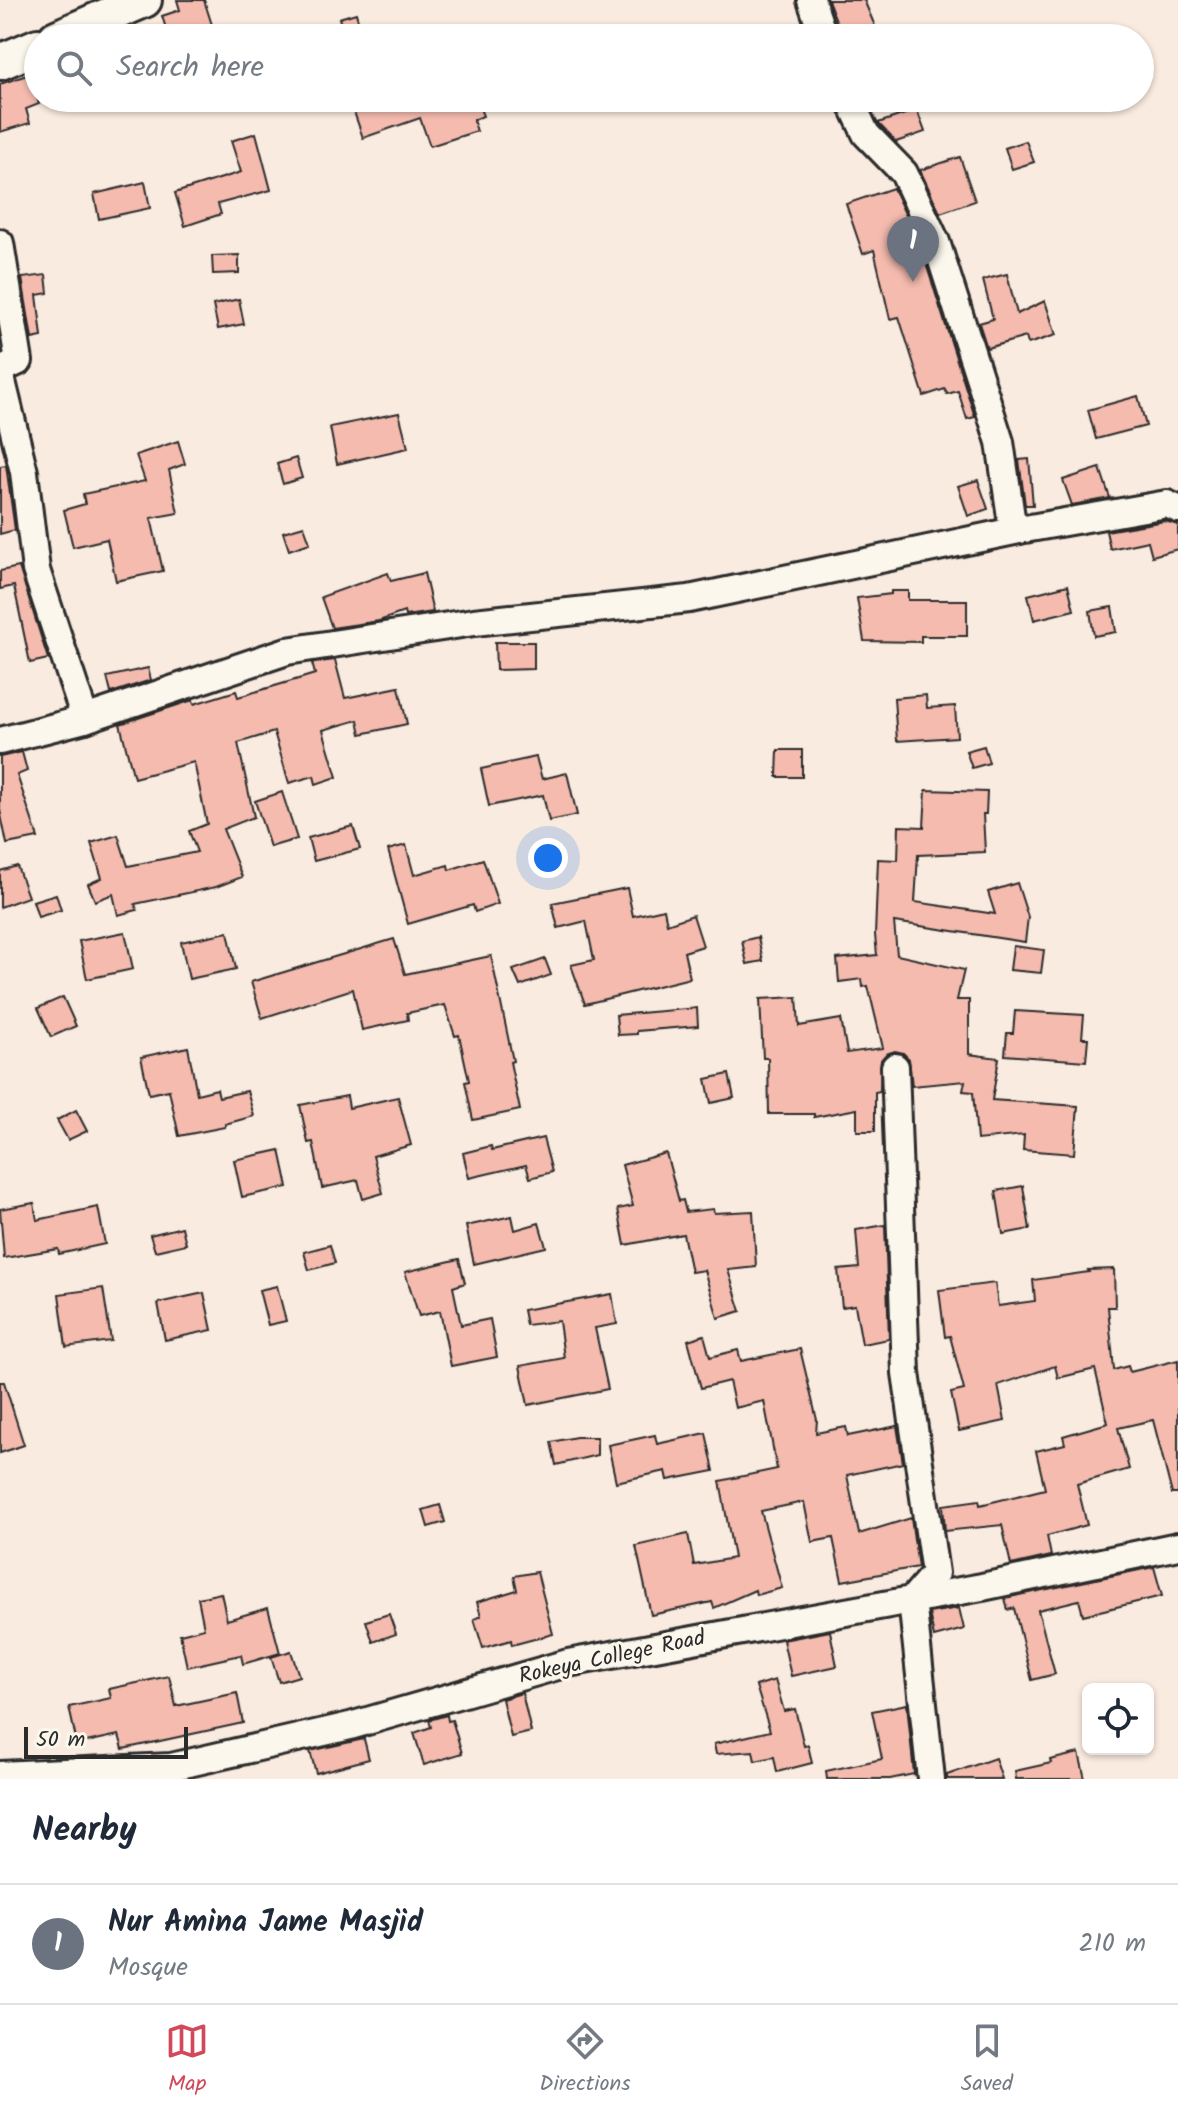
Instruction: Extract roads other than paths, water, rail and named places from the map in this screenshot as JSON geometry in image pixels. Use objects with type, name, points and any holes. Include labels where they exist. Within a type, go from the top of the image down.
[{"type":"main road","points":[[88,24],[144,0]]},
{"type":"main road","points":[[0,62],[24,52]]},
{"type":"street","points":[[811,0],[819,24]]},
{"type":"street","points":[[856,112],[866,134],[904,173],[936,242],[1000,442],[1011,517],[1019,530]]},
{"type":"street","points":[[0,243],[19,361],[0,371],[24,472],[36,570],[85,719]]},
{"type":"street","points":[[0,741],[85,719],[287,651],[474,622],[689,599],[1019,530],[1167,504],[1178,509]]},
{"type":"street","points":[[895,1067],[906,1373],[935,1573],[912,1600],[931,1779]]},
{"type":"street","name":"Rokeya College Road","points":[[0,1775],[171,1767],[350,1726],[568,1663],[912,1600],[1178,1546]]},
{"type":"place","name":"Nur Amina Jame Masjid","points":[[913,282]]}]
